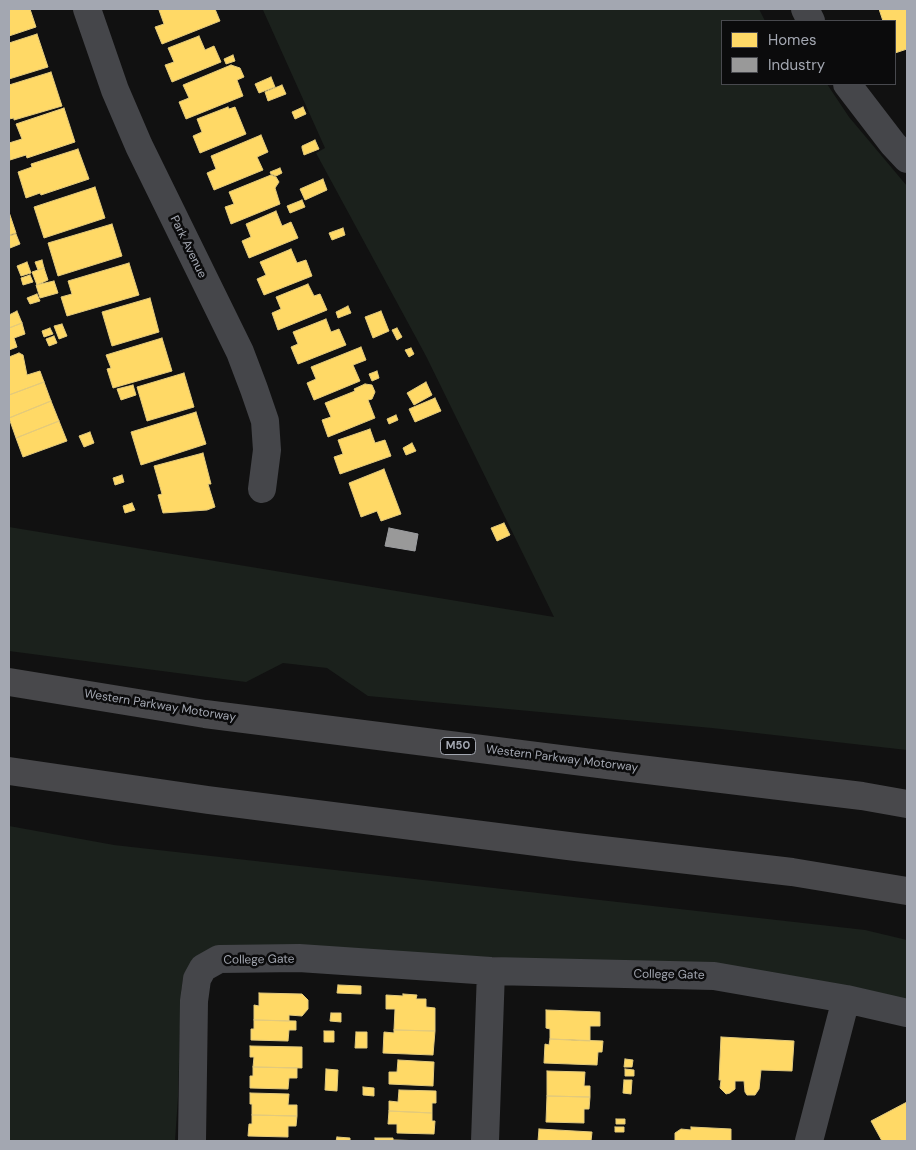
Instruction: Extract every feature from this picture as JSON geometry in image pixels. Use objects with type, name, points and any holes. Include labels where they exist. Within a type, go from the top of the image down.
[{"type":"highway","name":"Western Parkway Motorway","points":[[9,682],[205,714],[862,796],[907,804]]},
{"type":"highway","points":[[9,770],[208,800],[792,872],[907,891]]},
{"type":"street","name":"Park Avenue","points":[[87,9],[115,90],[139,146],[240,352],[254,389],[265,421],[266,430],[267,450],[262,489]]},
{"type":"street","points":[[848,85],[903,144]]},
{"type":"street","name":"College Gate","points":[[192,1141],[194,1001],[197,979],[204,968],[219,959],[290,958],[491,971],[714,976],[846,999],[907,1013]]},
{"type":"street","points":[[485,1141],[491,971]]},
{"type":"street","points":[[810,1141],[846,999]]},
{"type":"shaded area","points":[[759,9],[764,20],[721,20],[721,85],[828,85],[849,117],[907,186],[907,750],[712,728],[368,696],[327,668],[283,663],[246,682],[9,651],[9,527],[554,617],[426,356],[316,153],[325,148],[263,10]]},
{"type":"shaded area","points":[[9,826],[114,845],[865,930],[907,940],[907,1013],[714,976],[493,957],[275,953],[186,971],[181,992],[175,1141],[9,1141]]},
{"type":"building: Homes","points":[[9,9],[30,9],[36,27],[9,36]]},
{"type":"building: Homes","points":[[215,9],[220,21],[162,44],[155,27],[164,24],[159,10]]},
{"type":"building: Homes","points":[[879,9],[907,9],[907,49],[896,53],[896,20],[883,20]]},
{"type":"building: Homes","points":[[37,34],[48,67],[9,79],[9,43]]},
{"type":"building: Homes","points":[[199,36],[205,50],[214,46],[221,62],[172,82],[165,65],[174,62],[168,48]]},
{"type":"building: Homes","points":[[233,55],[235,61],[226,64],[224,59]]},
{"type":"building: Homes","points":[[231,65],[240,68],[244,77],[237,80],[243,96],[186,119],[179,102],[189,98],[183,85]]},
{"type":"building: Homes","points":[[51,72],[62,106],[14,120],[14,118],[9,119],[9,85]]},
{"type":"building: Homes","points":[[271,77],[275,87],[259,93],[255,84]]},
{"type":"building: Homes","points":[[282,85],[286,94],[268,101],[265,92]]},
{"type":"building: Homes","points":[[228,107],[229,109],[235,107],[246,134],[200,153],[193,136],[202,132],[197,119]]},
{"type":"building: Homes","points":[[303,107],[306,114],[295,119],[292,112]]},
{"type":"building: Homes","points":[[64,108],[75,142],[27,158],[26,155],[10,160],[9,143],[22,139],[16,124]]},
{"type":"building: Homes","points":[[261,135],[268,152],[257,157],[263,170],[214,190],[207,173],[216,169],[211,156]]},
{"type":"building: Homes","points":[[315,140],[319,149],[304,155],[302,146]]},
{"type":"building: Homes","points":[[78,149],[89,179],[26,198],[18,172],[32,167],[31,164]]},
{"type":"building: Homes","points":[[280,168],[282,173],[276,176],[271,174],[270,172]]},
{"type":"building: Homes","points":[[271,175],[276,177],[279,182],[275,188],[280,204],[231,224],[225,207],[234,204],[229,192]]},
{"type":"building: Homes","points":[[323,179],[327,190],[305,200],[300,189]]},
{"type":"building: Homes","points":[[95,187],[105,218],[44,238],[34,207]]},
{"type":"building: Homes","points":[[302,200],[305,207],[290,213],[287,206]]},
{"type":"building: Homes","points":[[276,211],[282,226],[291,222],[298,238],[249,258],[242,241],[251,237],[246,224]]},
{"type":"building: Homes","points":[[9,212],[16,233],[9,235]]},
{"type":"building: Homes","points":[[112,224],[122,256],[58,276],[48,243]]},
{"type":"building: Homes","points":[[343,228],[345,235],[332,240],[329,233]]},
{"type":"building: Homes","points":[[16,234],[20,244],[10,248],[9,236]]},
{"type":"building: Homes","points":[[291,249],[297,263],[306,260],[312,276],[264,295],[257,279],[266,275],[260,262]]},
{"type":"building: Homes","points":[[42,260],[44,268],[38,270],[35,262]]},
{"type":"building: Homes","points":[[27,262],[31,273],[21,276],[17,266]]},
{"type":"building: Homes","points":[[129,263],[139,295],[67,316],[61,297],[72,294],[68,281]]},
{"type":"building: Homes","points":[[44,268],[48,280],[37,285],[32,272]]},
{"type":"building: Homes","points":[[30,275],[33,282],[23,285],[21,278]]},
{"type":"building: Homes","points":[[54,281],[58,293],[40,298],[36,285]]},
{"type":"building: Homes","points":[[308,284],[314,296],[320,294],[327,310],[278,330],[272,313],[281,309],[276,297]]},
{"type":"building: Homes","points":[[37,294],[40,301],[30,304],[27,298]]},
{"type":"building: Homes","points":[[150,298],[159,332],[112,346],[102,312]]},
{"type":"building: Homes","points":[[348,306],[351,313],[338,318],[336,312]]},
{"type":"building: Homes","points":[[17,311],[22,323],[9,328],[9,315]]},
{"type":"building: Homes","points":[[381,311],[389,331],[373,338],[365,317]]},
{"type":"building: Homes","points":[[326,319],[331,332],[339,329],[346,345],[298,364],[291,347],[298,344],[293,332]]},
{"type":"building: Homes","points":[[22,323],[25,334],[14,338],[17,347],[9,350],[9,328]]},
{"type":"building: Homes","points":[[62,324],[67,336],[59,339],[54,326]]},
{"type":"building: Homes","points":[[50,328],[53,334],[44,337],[42,331]]},
{"type":"building: Homes","points":[[397,328],[402,337],[397,340],[392,330]]},
{"type":"building: Homes","points":[[54,336],[57,343],[49,346],[46,339]]},
{"type":"building: Homes","points":[[162,338],[172,371],[113,388],[107,369],[111,368],[106,355]]},
{"type":"building: Homes","points":[[361,347],[366,360],[353,365],[360,381],[314,400],[307,383],[316,379],[311,367]]},
{"type":"building: Homes","points":[[411,348],[414,354],[409,357],[405,350]]},
{"type":"building: Homes","points":[[19,353],[23,355],[27,375],[40,371],[44,382],[9,395],[9,357]]},
{"type":"building: Homes","points":[[377,371],[379,378],[372,381],[369,374]]},
{"type":"building: Homes","points":[[184,373],[194,407],[147,421],[137,387]]},
{"type":"building: Homes","points":[[44,382],[51,401],[9,418],[9,395]]},
{"type":"building: Homes","points":[[426,382],[432,395],[414,405],[407,393]]},
{"type":"building: Homes","points":[[365,384],[372,385],[375,392],[372,399],[368,400],[375,418],[328,437],[322,420],[331,417],[325,403],[355,391],[354,389]]},
{"type":"building: Homes","points":[[133,385],[136,395],[121,400],[117,389]]},
{"type":"building: Homes","points":[[435,398],[441,411],[415,422],[409,409]]},
{"type":"building: Homes","points":[[51,401],[59,421],[16,438],[9,418]]},
{"type":"building: Homes","points":[[196,412],[206,444],[141,465],[131,432]]},
{"type":"building: Homes","points":[[396,415],[398,420],[389,424],[387,419]]},
{"type":"building: Homes","points":[[59,421],[67,441],[23,457],[16,438]]},
{"type":"building: Homes","points":[[370,429],[375,443],[385,440],[391,456],[340,474],[334,457],[343,454],[338,440]]},
{"type":"building: Homes","points":[[90,432],[94,443],[84,447],[79,436]]},
{"type":"building: Homes","points":[[412,443],[416,451],[406,455],[403,448]]},
{"type":"building: Homes","points":[[203,453],[211,484],[208,484],[215,507],[207,510],[163,513],[158,495],[162,494],[154,466]]},
{"type":"building: Homes","points":[[384,469],[401,514],[381,521],[377,511],[361,517],[349,483]]},
{"type":"building: Homes","points":[[122,475],[124,482],[115,485],[113,478]]},
{"type":"building: Homes","points":[[132,503],[135,510],[125,513],[123,506]]},
{"type":"building: Homes","points":[[504,523],[510,535],[497,541],[491,528]]},
{"type":"building: Homes","points":[[338,985],[361,986],[361,994],[337,993]]},
{"type":"building: Homes","points":[[259,993],[302,994],[308,1000],[308,1009],[302,1016],[289,1015],[289,1021],[254,1020],[254,1005],[259,1006]]},
{"type":"building: Homes","points":[[403,994],[417,995],[416,999],[426,999],[426,1007],[435,1008],[435,1031],[394,1030],[395,1009],[386,1009],[386,995],[403,996]]},
{"type":"building: Homes","points":[[546,1010],[600,1012],[600,1026],[590,1026],[590,1041],[550,1039],[550,1029],[546,1028]]},
{"type":"building: Homes","points":[[331,1013],[341,1013],[341,1022],[330,1021]]},
{"type":"building: Homes","points":[[254,1020],[296,1021],[296,1030],[289,1030],[288,1041],[251,1040],[251,1029],[254,1029]]},
{"type":"building: Homes","points":[[394,1030],[435,1031],[433,1055],[383,1053],[384,1032],[394,1033]]},
{"type":"building: Homes","points":[[324,1031],[334,1031],[334,1042],[324,1042]]},
{"type":"building: Homes","points":[[356,1032],[367,1032],[367,1048],[355,1048]]},
{"type":"building: Homes","points":[[721,1037],[794,1041],[792,1071],[761,1070],[759,1089],[755,1095],[747,1095],[744,1081],[735,1081],[735,1089],[726,1094],[720,1088],[721,1080],[719,1080]]},
{"type":"building: Homes","points":[[550,1039],[603,1041],[602,1052],[598,1052],[597,1065],[544,1063],[545,1044],[549,1045]]},
{"type":"building: Homes","points":[[250,1046],[302,1047],[302,1068],[253,1067],[254,1057],[250,1057]]},
{"type":"building: Homes","points":[[625,1059],[633,1060],[632,1067],[624,1067]]},
{"type":"building: Homes","points":[[398,1060],[434,1062],[433,1086],[389,1084],[389,1072],[397,1072]]},
{"type":"building: Homes","points":[[253,1067],[297,1068],[297,1078],[289,1078],[288,1089],[250,1088],[250,1076],[253,1076]]},
{"type":"building: Homes","points":[[326,1069],[338,1070],[337,1091],[325,1090]]},
{"type":"building: Homes","points":[[625,1069],[634,1070],[634,1076],[625,1076]]},
{"type":"building: Homes","points":[[547,1071],[585,1072],[584,1086],[590,1086],[590,1097],[547,1096]]},
{"type":"building: Homes","points":[[624,1080],[632,1080],[631,1094],[623,1093]]},
{"type":"building: Homes","points":[[363,1087],[374,1088],[374,1096],[363,1095]]},
{"type":"building: Homes","points":[[399,1090],[436,1091],[436,1103],[432,1103],[432,1113],[389,1111],[389,1101],[398,1102]]},
{"type":"building: Homes","points":[[250,1093],[289,1094],[288,1105],[297,1105],[297,1116],[252,1115]]},
{"type":"building: Homes","points":[[547,1096],[590,1097],[589,1109],[584,1109],[584,1123],[546,1122]]},
{"type":"building: Homes","points":[[907,1102],[907,1141],[882,1141],[871,1121]]},
{"type":"building: Homes","points":[[389,1111],[432,1113],[432,1121],[435,1121],[434,1134],[397,1133],[397,1124],[388,1124]]},
{"type":"building: Homes","points":[[252,1115],[297,1116],[296,1126],[288,1126],[288,1137],[248,1136],[249,1124],[252,1124]]},
{"type":"building: Homes","points":[[616,1119],[625,1119],[625,1124],[616,1124]]},
{"type":"building: Homes","points":[[615,1127],[624,1127],[624,1132],[615,1132]]},
{"type":"building: Homes","points":[[691,1127],[731,1129],[731,1141],[675,1141],[675,1133],[681,1129],[691,1130]]},
{"type":"building: Homes","points":[[539,1129],[592,1132],[591,1141],[538,1141]]},
{"type":"building: Homes","points":[[337,1137],[350,1138],[350,1141],[336,1141]]},
{"type":"building: Homes","points":[[375,1138],[393,1138],[393,1140],[426,1141],[375,1141]]},
{"type":"building: Industry","points":[[389,528],[418,534],[415,551],[385,546]]}]
